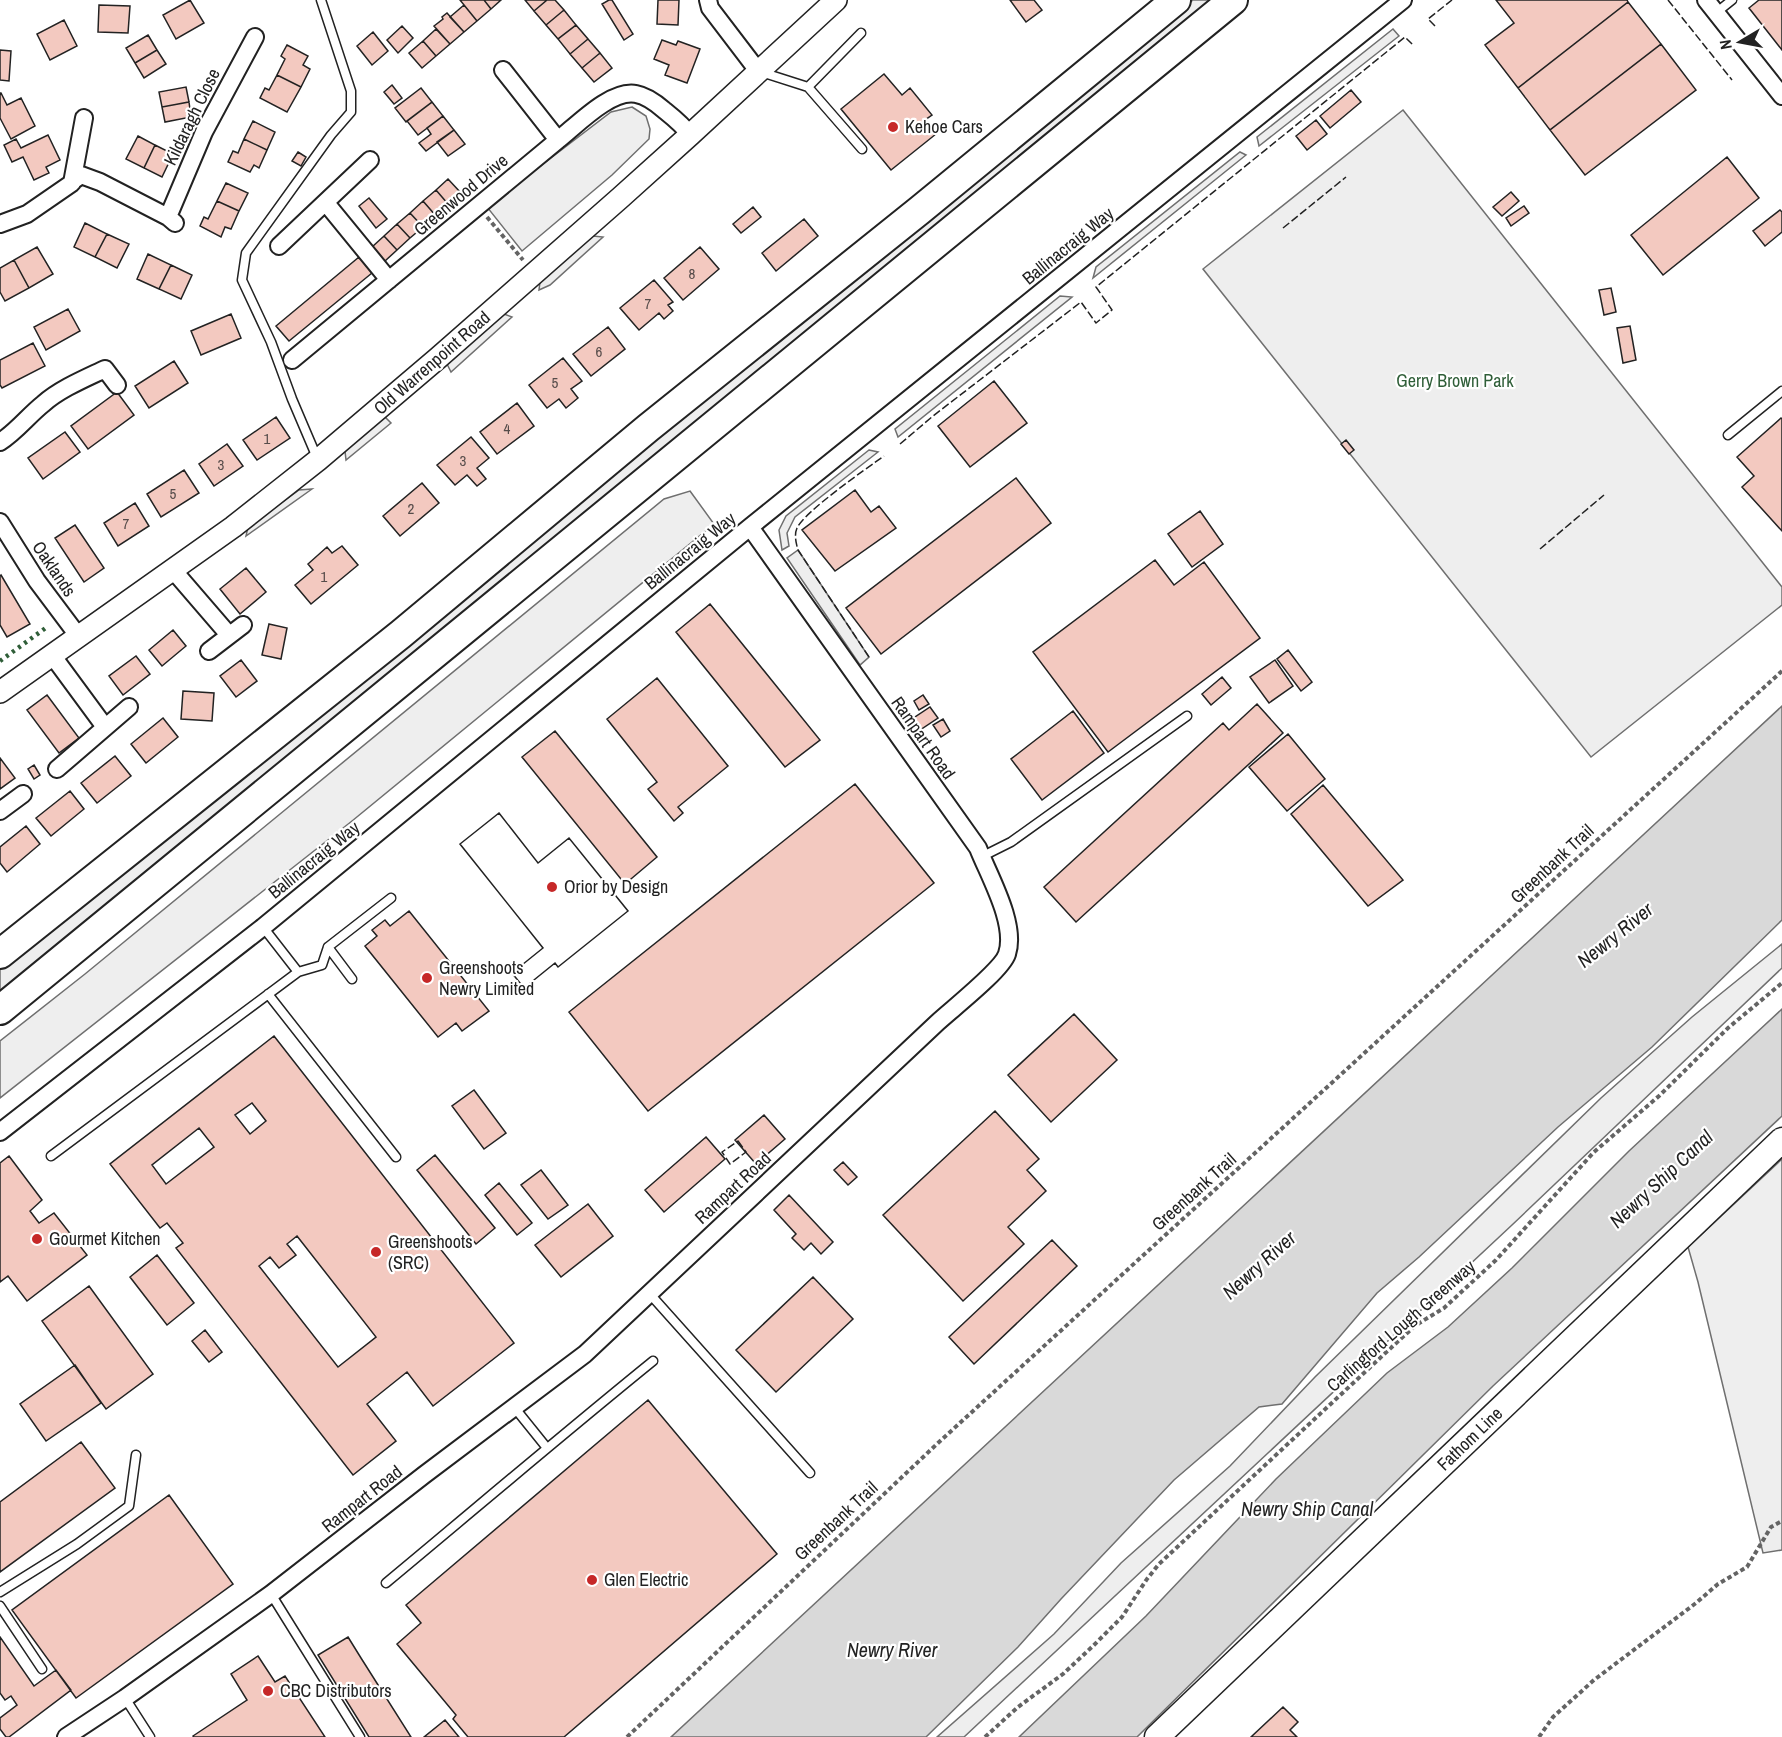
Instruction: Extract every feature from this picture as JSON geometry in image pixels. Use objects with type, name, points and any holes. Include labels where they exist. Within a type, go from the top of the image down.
[{"type":"highway","points":[[0,954],[401,634],[648,428],[920,210],[1176,0]]},
{"type":"highway","points":[[0,1010],[1233,0]]},
{"type":"main road","name":"Fathom Line","points":[[1157,1737],[1782,1140]]},
{"type":"street","points":[[708,0],[710,8],[758,71]]},
{"type":"street","name":"Old Warrenpoint Road","points":[[0,692],[233,527],[318,460],[447,350],[690,135],[836,0]]},
{"type":"street","name":"Ballinacraig Way","points":[[0,1132],[263,927],[750,527],[1403,0]]},
{"type":"street","points":[[1711,6],[1782,96]]},
{"type":"street","name":"Kildaragh Close","points":[[74,180],[81,175],[100,182],[171,220],[204,132],[255,37]]},
{"type":"street","points":[[503,70],[558,140]]},
{"type":"street","name":"Greenwood Drive","points":[[292,360],[478,205],[594,111],[618,95],[635,94],[652,100],[684,126],[690,135]]},
{"type":"street","points":[[0,224],[27,214],[72,183],[84,118]]},
{"type":"street","points":[[279,246],[370,160]]},
{"type":"street","points":[[326,203],[389,280]]},
{"type":"street","points":[[0,442],[44,402],[105,369],[117,385]]},
{"type":"street","name":"Oaklands","points":[[0,522],[37,581],[79,637]]},
{"type":"street","name":"Rampart Road","points":[[66,1737],[271,1594],[585,1354],[993,973],[1007,955],[1009,934],[1002,903],[978,848],[750,527]]},
{"type":"street","points":[[173,570],[229,635]]},
{"type":"street","points":[[209,651],[243,625]]},
{"type":"street","points":[[52,655],[105,727]]},
{"type":"street","points":[[57,770],[129,707]]},
{"type":"street","points":[[0,811],[23,794]]},
{"type":"lane","points":[[318,460],[271,342],[242,280],[246,254],[331,135],[351,112],[351,91],[321,0]]},
{"type":"lane","points":[[1711,6],[1732,0]]},
{"type":"lane","points":[[808,87],[861,33]]},
{"type":"lane","points":[[758,71],[808,87],[862,149]]},
{"type":"lane","points":[[1728,435],[1782,391]]},
{"type":"lane","points":[[981,857],[1011,842],[1187,716]]},
{"type":"lane","points":[[51,1156],[298,972],[322,965],[328,947],[391,898]]},
{"type":"lane","points":[[263,927],[298,972]]},
{"type":"lane","points":[[328,947],[352,979]]},
{"type":"lane","points":[[268,994],[396,1157]]},
{"type":"lane","points":[[648,1293],[810,1473]]},
{"type":"lane","points":[[386,1583],[653,1361]]},
{"type":"lane","points":[[514,1407],[546,1448]]},
{"type":"lane","points":[[0,1592],[76,1544],[129,1506],[136,1455]]},
{"type":"lane","points":[[271,1594],[360,1737]]},
{"type":"lane","points":[[0,1606],[42,1669]]},
{"type":"lane","points":[[125,1698],[150,1737]]},
{"type":"path","points":[[478,205],[526,263]]},
{"type":"path","name":"Greenbank Trail","points":[[627,1737],[938,1443],[1782,671]]},
{"type":"path","name":"Carlingford Lough Greenway","points":[[985,1737],[1018,1707],[1063,1674],[1093,1646],[1122,1617],[1159,1564],[1416,1325],[1444,1308],[1496,1260],[1594,1152],[1659,1096],[1728,1028],[1782,982]]},
{"type":"path","points":[[1539,1737],[1553,1716],[1594,1680],[1718,1584],[1747,1568],[1771,1527],[1782,1521]]},
{"type":"green space","points":[[1193,0],[1220,0],[0,993],[0,970]]},
{"type":"green space","points":[[1393,29],[1399,36],[1259,146],[1257,137]]},
{"type":"green space","points":[[632,107],[646,116],[650,129],[649,139],[612,175],[522,251],[487,207],[611,112]]},
{"type":"green space","name":"Gerry Brown Park","points":[[1403,110],[1782,587],[1782,605],[1591,757],[1203,269]]},
{"type":"green space","points":[[1240,152],[1246,155],[1093,278],[1096,267]]},
{"type":"green space","points":[[593,236],[603,237],[550,285],[539,290],[540,282]]},
{"type":"green space","points":[[1060,296],[1072,297],[898,437],[895,429]]},
{"type":"green space","points":[[504,314],[512,317],[451,372],[447,364],[484,328]]},
{"type":"green space","points":[[384,416],[391,423],[346,460],[345,451]]},
{"type":"green space","points":[[869,450],[878,452],[795,517],[787,533],[789,546],[782,550],[779,530],[786,516]]},
{"type":"green space","points":[[312,489],[246,536],[248,527],[299,490]]},
{"type":"green space","points":[[690,491],[714,524],[352,821],[0,1098],[0,1041],[85,974],[664,499]]},
{"type":"green space","points":[[798,550],[869,657],[860,665],[787,558]]},
{"type":"green space","points":[[1782,944],[1782,968],[1512,1225],[964,1737],[937,1737],[1054,1634],[1121,1563],[1230,1466],[1315,1377],[1601,1098],[1692,1017]]},
{"type":"green space","points":[[1782,1159],[1782,1550],[1763,1553],[1688,1247]]},
{"type":"water","name":"Newry River","points":[[1782,706],[1782,920],[1652,1047],[1558,1127],[1419,1257],[1377,1293],[1282,1404],[1259,1407],[1174,1480],[1018,1647],[926,1737],[671,1737]]},
{"type":"water","name":"Newry Ship Canal","points":[[1782,1009],[1782,1116],[1493,1386],[1137,1737],[1019,1737],[1146,1616],[1276,1479],[1387,1373],[1448,1327],[1512,1268],[1629,1151]]},
{"type":"building","points":[[190,0],[204,23],[176,39],[163,15]]},
{"type":"building","points":[[460,0],[484,0],[491,9],[477,21]]},
{"type":"building","points":[[484,0],[501,0],[491,9]]},
{"type":"building","points":[[525,0],[547,0],[534,11]]},
{"type":"building","points":[[547,0],[555,0],[564,10],[546,25],[534,11]]},
{"type":"building","points":[[612,0],[633,34],[624,40],[602,4]]},
{"type":"building","points":[[658,0],[679,0],[678,25],[657,24]]},
{"type":"building","points":[[1010,0],[1034,0],[1042,10],[1026,22]]},
{"type":"building","points":[[1496,0],[1627,0],[1628,2],[1518,88],[1485,45],[1514,23]]},
{"type":"building","points":[[1759,0],[1782,0],[1782,50],[1749,8]]},
{"type":"building","points":[[1628,2],[1661,44],[1550,130],[1518,88]]},
{"type":"building","points":[[99,5],[130,6],[128,33],[98,32]]},
{"type":"building","points":[[464,5],[477,21],[464,32],[450,17]]},
{"type":"building","points":[[564,10],[576,25],[558,39],[546,25]]},
{"type":"building","points":[[447,13],[464,32],[450,44],[434,26]]},
{"type":"building","points":[[64,20],[77,46],[50,60],[37,34]]},
{"type":"building","points":[[576,25],[588,39],[570,54],[558,39]]},
{"type":"building","points":[[402,26],[413,38],[398,53],[387,40]]},
{"type":"building","points":[[436,29],[450,44],[436,56],[423,41]]},
{"type":"building","points":[[373,32],[388,51],[372,65],[357,46]]},
{"type":"building","points":[[148,35],[157,50],[135,63],[126,48]]},
{"type":"building","points":[[588,39],[600,53],[582,68],[570,54]]},
{"type":"building","points":[[662,40],[676,45],[678,41],[700,49],[687,83],[665,75],[669,65],[654,59]]},
{"type":"building","points":[[423,41],[436,56],[422,68],[409,53]]},
{"type":"building","points":[[1661,44],[1696,90],[1585,175],[1550,130]]},
{"type":"building","points":[[287,45],[308,56],[303,65],[310,69],[301,87],[277,75],[285,59],[281,56]]},
{"type":"building","points":[[0,50],[11,51],[9,81],[0,80]]},
{"type":"building","points":[[157,50],[166,64],[144,78],[135,63]]},
{"type":"building","points":[[600,53],[612,68],[594,82],[582,68]]},
{"type":"building","name":"Kehoe Cars","points":[[884,74],[902,95],[910,88],[932,115],[925,120],[936,134],[891,170],[841,109]]},
{"type":"building","points":[[277,75],[301,87],[287,112],[260,98],[265,88],[269,90]]},
{"type":"building","points":[[392,85],[402,98],[394,104],[384,92]]},
{"type":"building","points":[[186,87],[189,102],[162,107],[159,92]]},
{"type":"building","points":[[421,88],[432,102],[406,122],[395,108]]},
{"type":"building","points":[[1351,90],[1361,102],[1330,128],[1320,116]]},
{"type":"building","points":[[0,93],[7,105],[21,98],[35,126],[11,139],[0,118]]},
{"type":"building","points":[[189,102],[191,117],[165,122],[162,107]]},
{"type":"building","points":[[432,102],[443,116],[418,135],[407,121]]},
{"type":"building","points":[[443,116],[454,130],[426,151],[419,143],[431,134],[427,128]]},
{"type":"building","points":[[1316,120],[1327,134],[1307,150],[1296,136]]},
{"type":"building","points":[[253,121],[275,132],[267,150],[244,139]]},
{"type":"building","points":[[454,130],[465,144],[448,156],[437,142]]},
{"type":"building","points":[[48,135],[60,160],[46,167],[49,173],[34,180],[23,157],[12,162],[4,145],[16,139],[21,148]]},
{"type":"building","points":[[138,136],[155,145],[144,168],[126,159]]},
{"type":"building","points":[[244,139],[267,150],[259,168],[254,165],[250,172],[228,162],[233,151],[238,153]]},
{"type":"building","points":[[155,145],[173,154],[162,177],[144,168]]},
{"type":"building","points":[[298,152],[306,157],[301,166],[292,161]]},
{"type":"building","points":[[1727,157],[1759,198],[1663,275],[1631,235]]},
{"type":"building","points":[[448,179],[461,193],[448,204],[436,190]]},
{"type":"building","points":[[226,183],[248,193],[239,211],[217,201]]},
{"type":"building","points":[[436,190],[448,204],[436,216],[423,201]]},
{"type":"building","points":[[1511,192],[1519,201],[1502,216],[1493,207]]},
{"type":"building","points":[[369,198],[387,219],[376,228],[359,206]]},
{"type":"building","points":[[217,201],[239,211],[231,229],[225,227],[221,237],[200,226],[204,217],[208,219]]},
{"type":"building","points":[[423,201],[436,216],[423,227],[410,213]]},
{"type":"building","points":[[1524,206],[1529,213],[1511,226],[1506,218]]},
{"type":"building","points":[[753,207],[761,217],[741,233],[733,224]]},
{"type":"building","points":[[1780,210],[1782,212],[1782,232],[1765,246],[1753,231]]},
{"type":"building","points":[[410,213],[423,227],[410,238],[397,224]]},
{"type":"building","points":[[804,219],[818,236],[776,271],[762,253]]},
{"type":"building","points":[[85,223],[107,234],[95,257],[74,247]]},
{"type":"building","points":[[397,224],[410,238],[397,250],[384,236]]},
{"type":"building","points":[[107,234],[129,244],[117,268],[95,257]]},
{"type":"building","points":[[384,236],[397,250],[385,261],[372,247]]},
{"type":"building","points":[[37,247],[53,274],[29,288],[14,260]]},
{"type":"building","points":[[700,247],[719,269],[683,300],[664,278]]},
{"type":"building","points":[[148,254],[171,265],[159,289],[137,279]]},
{"type":"building","points":[[359,257],[372,273],[289,341],[276,326]]},
{"type":"building","points":[[14,260],[29,288],[5,301],[0,292],[0,268]]},
{"type":"building","points":[[171,265],[192,275],[181,299],[159,289]]},
{"type":"building","points":[[654,280],[673,302],[668,305],[673,311],[664,319],[659,313],[639,330],[620,308]]},
{"type":"building","points":[[1611,288],[1616,312],[1604,315],[1599,290]]},
{"type":"building","points":[[68,309],[80,331],[46,350],[34,327]]},
{"type":"building","points":[[231,314],[241,338],[201,355],[191,331]]},
{"type":"building","points":[[1630,326],[1636,360],[1623,363],[1617,328]]},
{"type":"building","points":[[608,327],[625,349],[591,376],[573,354]]},
{"type":"building","points":[[33,343],[45,366],[2,388],[0,360]]},
{"type":"building","points":[[563,358],[582,381],[571,389],[578,398],[566,408],[559,399],[547,408],[529,385]]},
{"type":"building","points":[[174,361],[188,383],[149,408],[135,386]]},
{"type":"building","points":[[994,381],[1027,423],[970,467],[938,426]]},
{"type":"building","points":[[117,392],[134,415],[88,449],[71,426]]},
{"type":"building","points":[[517,403],[534,426],[497,454],[480,432]]},
{"type":"building","points":[[276,417],[290,438],[257,460],[243,440]]},
{"type":"building","points":[[1781,418],[1782,531],[1742,487],[1754,476],[1737,457]]},
{"type":"building","points":[[65,432],[80,452],[43,479],[28,458]]},
{"type":"building","points":[[471,437],[489,458],[477,468],[486,479],[477,486],[467,475],[455,485],[437,465]]},
{"type":"building","points":[[1346,440],[1354,450],[1349,454],[1341,444]]},
{"type":"building","points":[[227,444],[243,466],[214,486],[199,464]]},
{"type":"building","points":[[184,470],[199,493],[161,517],[147,494]]},
{"type":"building","points":[[1016,478],[1051,523],[881,654],[846,608]]},
{"type":"building","points":[[422,483],[439,503],[400,536],[383,516]]},
{"type":"building","points":[[855,490],[871,512],[879,506],[896,528],[835,571],[802,530]]},
{"type":"building","points":[[135,503],[149,526],[118,546],[104,523]]},
{"type":"building","points":[[1200,511],[1223,544],[1192,567],[1168,534]]},
{"type":"building","points":[[75,525],[104,568],[84,582],[55,538]]},
{"type":"building","points":[[342,546],[358,565],[311,604],[295,585],[313,570],[308,564],[327,547],[332,553]]},
{"type":"building","points":[[1155,560],[1174,585],[1204,562],[1260,638],[1108,752],[1033,652]]},
{"type":"building","points":[[246,568],[266,592],[240,614],[220,589]]},
{"type":"building","points":[[1,575],[30,624],[7,637],[0,625]]},
{"type":"building","points":[[710,604],[820,740],[785,767],[676,632]]},
{"type":"building","points":[[269,624],[287,628],[281,659],[262,655]]},
{"type":"building","points":[[173,630],[186,646],[162,666],[149,650]]},
{"type":"building","points":[[1288,650],[1312,682],[1301,691],[1277,659]]},
{"type":"building","points":[[136,656],[150,674],[123,695],[109,676]]},
{"type":"building","points":[[241,660],[257,681],[236,697],[220,676]]},
{"type":"building","points":[[1275,660],[1293,686],[1269,703],[1250,677]]},
{"type":"building","points":[[1222,677],[1231,688],[1211,705],[1202,694]]},
{"type":"building","points":[[657,678],[728,766],[678,807],[683,813],[674,821],[648,789],[657,782],[607,719]]},
{"type":"building","points":[[183,691],[214,693],[212,721],[181,719]]},
{"type":"building","points":[[47,695],[79,738],[59,753],[27,710]]},
{"type":"building","points":[[923,695],[929,704],[919,710],[914,701]]},
{"type":"building","points":[[1257,704],[1283,733],[1076,922],[1044,887],[1223,723],[1229,730]]},
{"type":"building","points":[[930,707],[938,718],[920,730],[912,719]]},
{"type":"building","points":[[1073,711],[1104,753],[1042,800],[1011,759]]},
{"type":"building","points":[[163,718],[178,737],[146,763],[131,744]]},
{"type":"building","points":[[943,719],[950,731],[941,737],[933,725]]},
{"type":"building","points":[[555,731],[657,857],[625,884],[522,757]]},
{"type":"building","points":[[1288,734],[1325,779],[1287,811],[1249,767]]},
{"type":"building","points":[[115,756],[131,776],[97,803],[81,783]]},
{"type":"building","points":[[0,758],[15,778],[0,789]]},
{"type":"building","points":[[34,765],[40,775],[34,779],[28,769]]},
{"type":"building","points":[[855,784],[934,883],[648,1111],[569,1012]]},
{"type":"building","points":[[1323,785],[1403,880],[1368,906],[1291,814]]},
{"type":"building","points":[[70,791],[84,809],[51,836],[36,818]]},
{"type":"building","name":"Orior by Design","points":[[499,813],[538,863],[569,838],[628,911],[558,967],[555,963],[524,988],[512,973],[543,948],[460,844]]},
{"type":"building","name":"Orior by Design","points":[[499,813],[538,863],[569,838],[628,911],[558,967],[555,963],[524,988],[512,973],[543,948],[460,844]]},
{"type":"building","points":[[26,826],[40,844],[7,872],[0,863],[0,847]]},
{"type":"building","name":"Greenshoots Newry Limited","points":[[409,911],[489,1011],[462,1031],[456,1023],[438,1037],[365,946],[377,936],[372,930],[385,920],[390,926]]},
{"type":"building","points":[[1074,1014],[1117,1060],[1051,1122],[1008,1075]]},
{"type":"building","name":"Greenshoots (SRC)","points":[[274,1036],[514,1343],[433,1406],[407,1372],[367,1404],[396,1441],[353,1475],[176,1248],[183,1243],[167,1223],[160,1228],[110,1164]],"holes":[[[252,1103],[266,1121],[250,1134],[235,1115]],[[199,1128],[214,1147],[166,1184],[152,1165]],[[297,1236],[376,1337],[338,1367],[259,1266],[270,1257],[279,1268],[296,1255],[287,1244]]]},
{"type":"building","points":[[474,1090],[506,1133],[484,1149],[452,1106]]},
{"type":"building","points":[[995,1111],[1039,1159],[1027,1170],[1046,1191],[1008,1227],[1024,1244],[963,1301],[883,1215]]},
{"type":"building","points":[[764,1115],[785,1139],[756,1164],[735,1140]]},
{"type":"building","points":[[706,1137],[725,1159],[664,1212],[645,1190]]},
{"type":"building","points":[[435,1155],[495,1228],[476,1244],[417,1170]]},
{"type":"building","name":"Gourmet Kitchen","points":[[9,1156],[42,1200],[30,1211],[39,1223],[54,1213],[87,1255],[27,1301],[8,1276],[0,1282],[0,1163]]},
{"type":"building","points":[[843,1162],[857,1177],[848,1185],[834,1170]]},
{"type":"building","points":[[541,1170],[568,1205],[548,1219],[521,1185]]},
{"type":"building","points":[[499,1183],[532,1223],[517,1235],[485,1195]]},
{"type":"building","points":[[789,1195],[833,1242],[821,1254],[811,1243],[804,1250],[792,1238],[796,1234],[774,1210]]},
{"type":"building","points":[[588,1204],[613,1236],[561,1277],[535,1245]]},
{"type":"building","points":[[1052,1240],[1077,1266],[974,1364],[949,1337]]},
{"type":"building","points":[[157,1255],[194,1303],[167,1325],[130,1277]]},
{"type":"building","points":[[813,1277],[853,1319],[776,1392],[736,1350]]},
{"type":"building","points":[[89,1286],[153,1374],[106,1409],[42,1321]]},
{"type":"building","points":[[205,1330],[222,1352],[209,1362],[192,1341]]},
{"type":"building","points":[[75,1365],[101,1403],[46,1441],[20,1404]]},
{"type":"building","name":"Glen Electric","points":[[648,1400],[777,1554],[564,1737],[468,1737],[453,1719],[456,1715],[397,1644],[421,1623],[406,1605]]},
{"type":"building","points":[[81,1442],[115,1488],[0,1572],[0,1502]]},
{"type":"building","points":[[169,1495],[233,1584],[76,1698],[12,1610]]},
{"type":"building","points":[[0,1637],[34,1686],[56,1670],[71,1690],[9,1737],[6,1737],[0,1729],[0,1718],[17,1705],[11,1696],[5,1700],[0,1693]]},
{"type":"building","points":[[348,1637],[411,1737],[369,1737],[318,1655]]},
{"type":"building","name":"CBC Distributors","points":[[258,1656],[275,1682],[285,1676],[325,1737],[193,1736],[247,1700],[231,1674]]},
{"type":"building","points":[[1283,1707],[1298,1722],[1290,1730],[1297,1737],[1251,1737]]},
{"type":"building","points":[[445,1720],[459,1737],[424,1737]]},
{"type":"hedge","points":[[0,661],[47,627]]},
{"type":"fence","points":[[1435,26],[1428,19],[1452,0]]},
{"type":"fence","points":[[1668,0],[1732,80]]},
{"type":"fence","points":[[900,444],[1081,302],[1096,323],[1112,310],[1096,287],[1405,37],[1413,45]]},
{"type":"fence","points":[[1283,228],[1346,177]]},
{"type":"fence","points":[[869,657],[798,550],[796,533],[797,528],[811,512],[884,456]]},
{"type":"fence","points":[[1540,549],[1604,495]]},
{"type":"fence","points":[[738,1141],[746,1152],[730,1164],[722,1152],[738,1141]]},
{"type":"place","name":"Kehoe Cars","points":[[893,127]]},
{"type":"place","name":"Orior by Design","points":[[552,887]]},
{"type":"place","name":"Greenshoots Newry Limited","points":[[427,978]]},
{"type":"place","name":"Gourmet Kitchen","points":[[37,1239]]},
{"type":"place","name":"Greenshoots (SRC)","points":[[376,1252]]},
{"type":"place","name":"Glen Electric","points":[[592,1580]]},
{"type":"place","name":"CBC Distributors","points":[[268,1691]]}]
